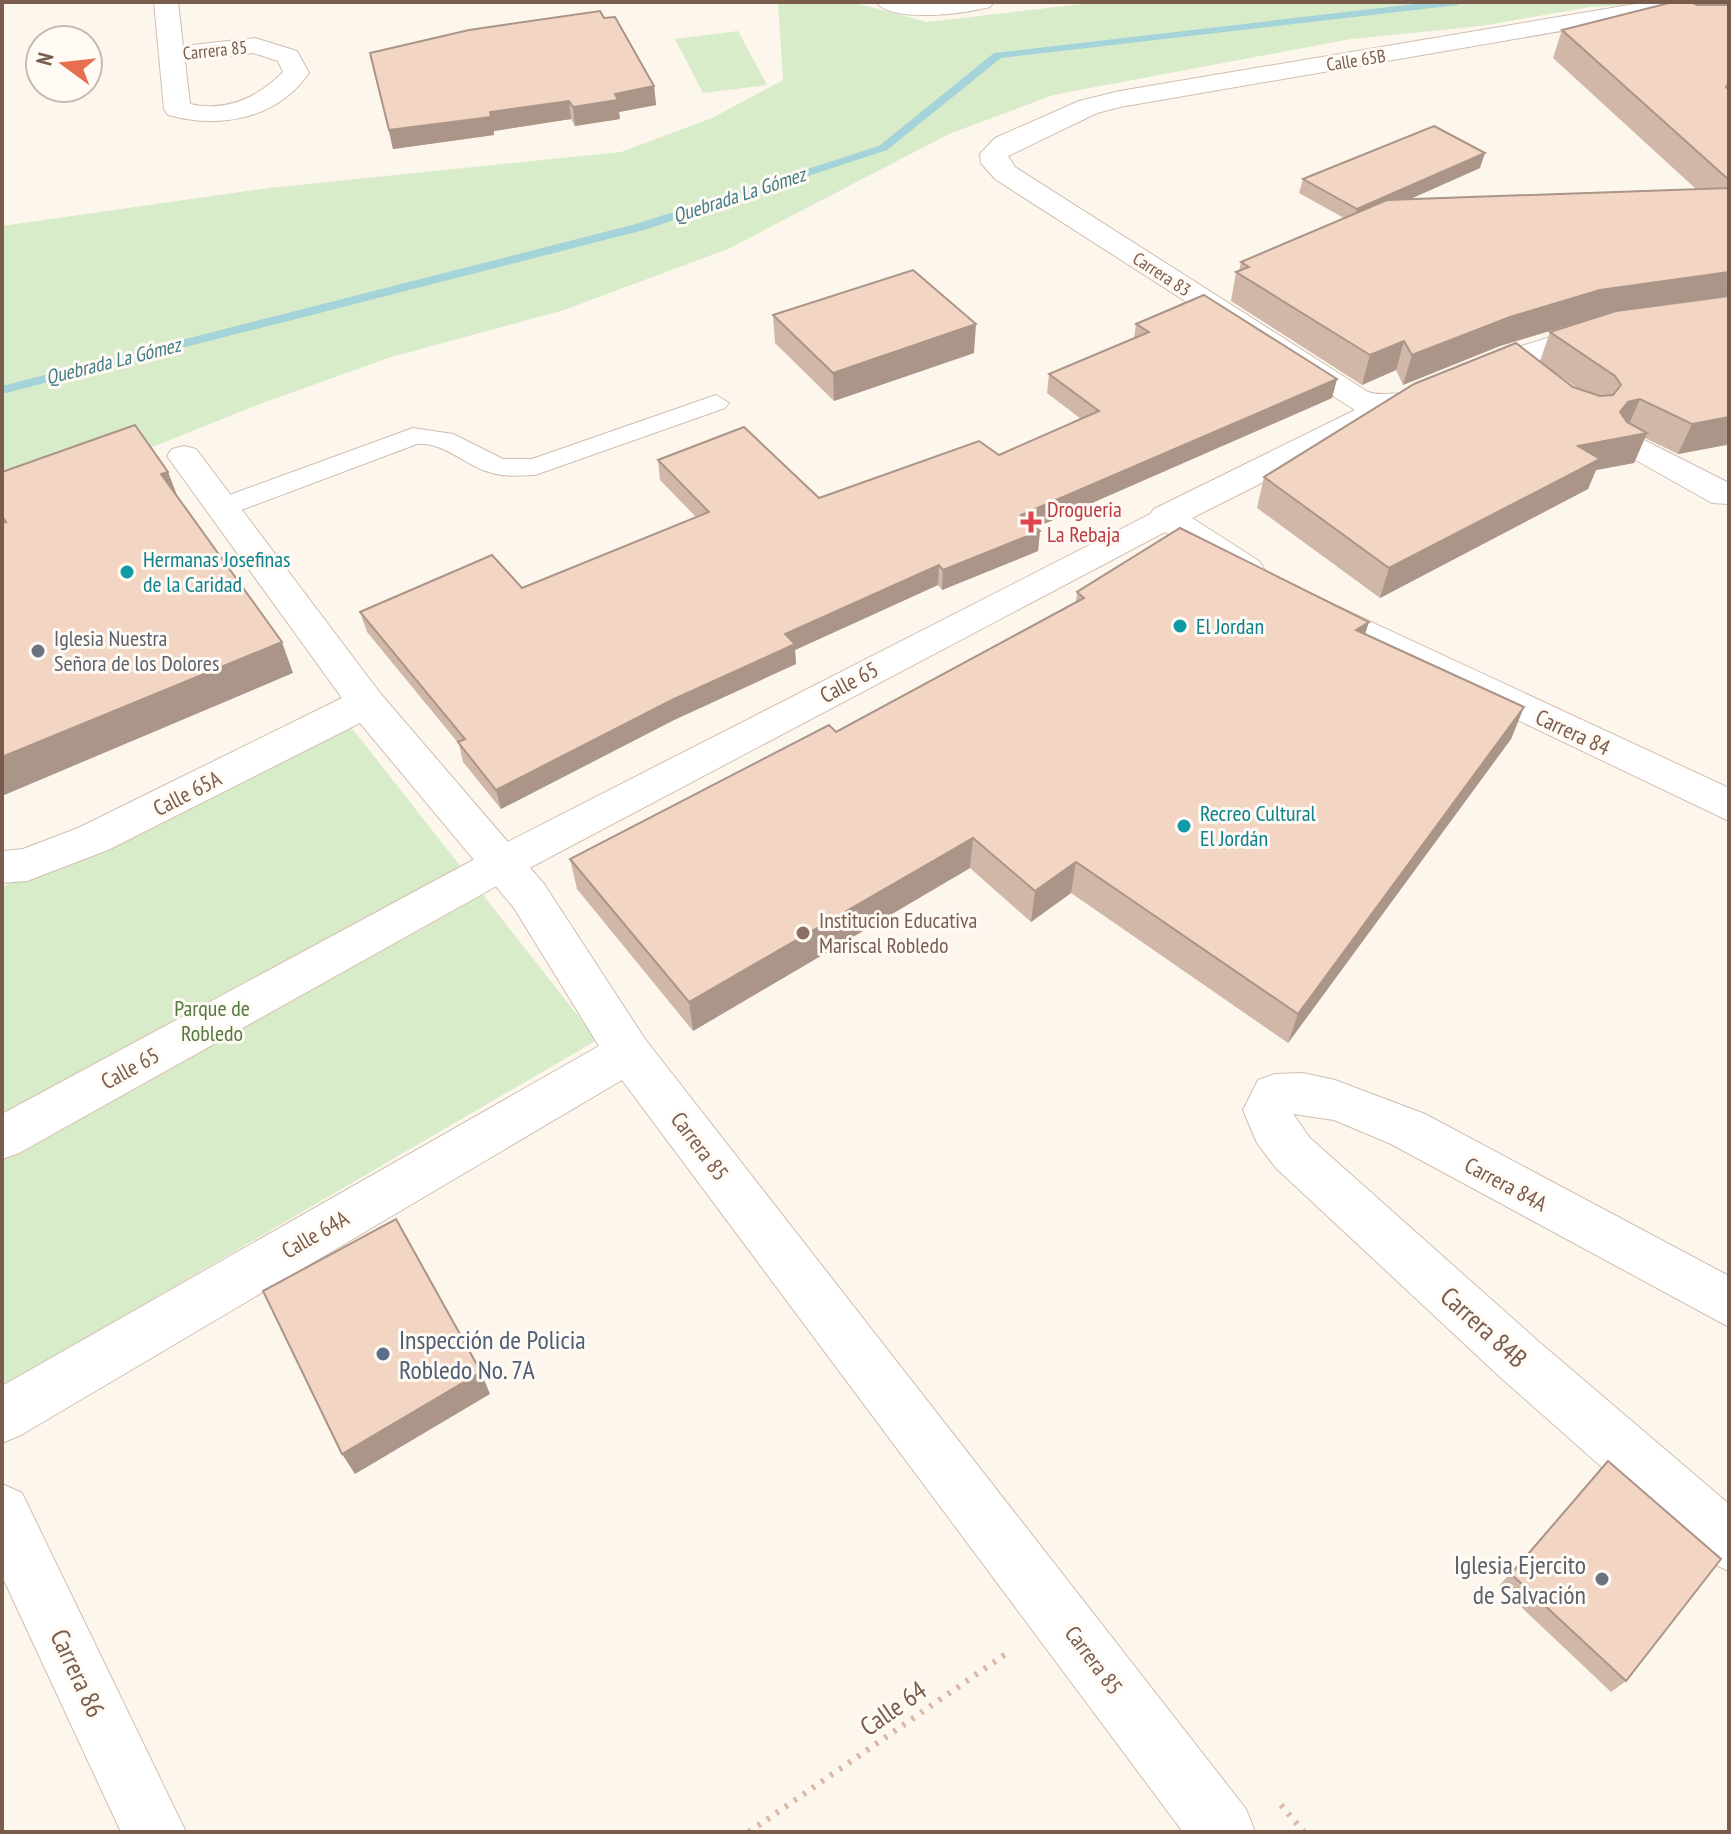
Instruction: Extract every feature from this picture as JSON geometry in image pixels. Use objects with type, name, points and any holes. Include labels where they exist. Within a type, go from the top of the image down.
[{"type":"street","name":"Carrera 85","points":[[166,2],[177,109],[195,116],[235,113],[279,94],[296,73],[288,56],[255,45],[172,55]]},
{"type":"street","points":[[893,4],[939,10],[982,2]]},
{"type":"street","name":"Calle 65B","points":[[994,154],[1005,144],[1088,107],[1120,99],[1648,9],[1729,5]]},
{"type":"street","name":"Carrera 83","points":[[994,154],[995,163],[1005,173],[1356,399],[1382,408]]},
{"type":"street","name":"Calle 65","points":[[2,1138],[503,863],[1166,517],[1382,408],[1512,356],[1587,333],[1631,324]]},
{"type":"street","points":[[1512,356],[1536,380]]},
{"type":"street","points":[[1628,442],[1724,495]]},
{"type":"street","name":"Carrera 85","points":[[184,456],[366,703],[529,896],[628,1053],[1223,1832]]},
{"type":"street","name":"Carrera 84","points":[[1166,517],[1276,588],[1729,806]]},
{"type":"street","name":"Calle 65A","points":[[2,867],[27,865],[93,839],[366,703]]},
{"type":"street","name":"Calle 64A","points":[[2,1416],[628,1053]]},
{"type":"street","name":"Carrera 84A","points":[[1275,1094],[1292,1090],[1321,1097],[1394,1123],[1729,1303]]},
{"type":"street","name":"Carrera 84B","points":[[1275,1094],[1267,1110],[1274,1128],[1293,1153],[1519,1359],[1729,1542]]},
{"type":"street","name":"Carrera 86","points":[[2,1513],[154,1832]]},
{"type":"lane","points":[[223,507],[413,436],[426,434],[447,439],[492,464],[508,469],[535,467],[716,403]]},
{"type":"path","name":"Calle 64","points":[[749,1832],[1060,1616]]},
{"type":"green space","points":[[778,2],[851,2],[927,22],[1099,2],[1684,2],[1591,7],[1481,26],[1351,39],[1053,95],[949,134],[728,249],[564,310],[391,357],[260,404],[2,507],[2,226],[269,188],[621,152],[712,118],[783,80]]},
{"type":"green space","points":[[738,31],[767,85],[703,93],[675,39]]},
{"type":"green space","name":"Parque de Robledo","points":[[351,727],[597,1040],[2,1387],[2,887]]},
{"type":"building","points":[[1673,2],[1729,5],[1729,83],[1726,87],[1729,90],[1729,180],[1562,30]]},
{"type":"building","points":[[600,11],[604,18],[615,17],[654,86],[615,94],[618,100],[573,107],[569,101],[490,112],[491,117],[389,130],[370,53],[469,30]]},
{"type":"building","points":[[1434,126],[1485,153],[1357,209],[1303,179]]},
{"type":"building","points":[[1729,188],[1729,272],[1600,290],[1510,317],[1412,355],[1404,341],[1370,355],[1236,272],[1249,267],[1241,262],[1387,200]]},
{"type":"building","points":[[913,270],[976,324],[833,373],[773,315]]},
{"type":"building","points":[[1204,295],[1337,379],[1021,515],[1040,531],[943,570],[939,565],[785,634],[795,644],[672,700],[496,790],[458,742],[465,739],[360,612],[492,555],[522,588],[709,512],[658,460],[744,427],[819,498],[979,441],[999,455],[1099,411],[1049,374],[1149,332],[1136,324]]},
{"type":"building","points":[[1729,296],[1729,417],[1692,424],[1640,399],[1628,402],[1620,412],[1627,422],[1647,433],[1578,446],[1600,459],[1389,568],[1264,477],[1414,384],[1516,343],[1573,387],[1600,396],[1613,395],[1621,385],[1615,376],[1550,332],[1616,311]]},
{"type":"building","points":[[135,425],[168,472],[161,474],[282,642],[2,757],[2,523],[6,522],[2,516],[2,472]]},
{"type":"building","points":[[1180,528],[1369,622],[1356,630],[1524,707],[1298,1014],[1076,862],[1035,891],[973,838],[689,1002],[570,859],[829,725],[836,732],[1084,598],[1077,592]]},
{"type":"building","name":"Inspección de Policia Robledo No. 7A","points":[[396,1219],[481,1372],[342,1454],[263,1291]]},
{"type":"building","name":"Iglesia Ejercito de Salvación","points":[[1608,1461],[1721,1559],[1626,1681],[1511,1574]]},
{"type":"waterway","name":"Quebrada La Gómez","points":[[2,390],[640,227],[883,148],[998,55],[1458,2]]},
{"type":"place","name":"Drogueria La Rebaja","points":[[1031,522]]},
{"type":"place","name":"Hermanas Josefinas de la Caridad","points":[[127,572]]},
{"type":"place","name":"El Jordan","points":[[1180,626]]},
{"type":"place","name":"Iglesia Nuestra Señora de los Dolores","points":[[38,651]]},
{"type":"place","name":"Recreo Cultural El Jordán","points":[[1184,826]]},
{"type":"place","name":"Institucion Educativa Mariscal Robledo","points":[[803,933]]},
{"type":"place","name":"Inspección de Policia Robledo No. 7A","points":[[383,1354]]},
{"type":"place","name":"Iglesia Ejercito de Salvación","points":[[1602,1579]]}]
